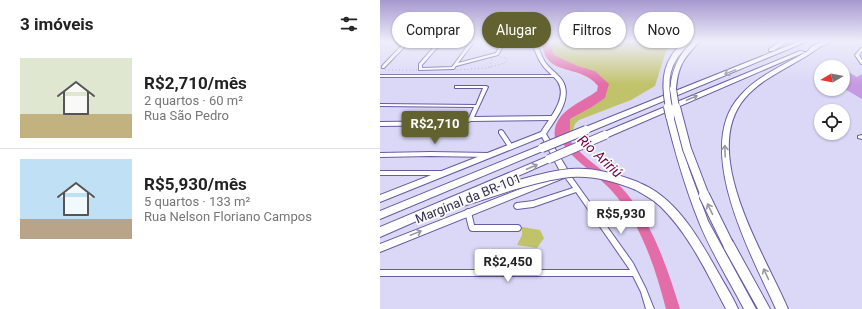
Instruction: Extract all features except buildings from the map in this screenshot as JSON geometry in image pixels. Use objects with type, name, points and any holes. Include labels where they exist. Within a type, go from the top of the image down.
[{"type":"highway","points":[[675,55],[669,64],[665,90],[670,116],[686,175],[700,212],[750,309]]},
{"type":"highway","points":[[683,55],[675,70],[673,89],[685,143],[695,173],[717,223],[764,309]]},
{"type":"highway","points":[[755,62],[762,55]]},
{"type":"highway","points":[[380,215],[771,55]]},
{"type":"highway","points":[[380,232],[795,55]]},
{"type":"highway","points":[[782,309],[736,206],[728,178],[724,141],[728,122],[742,97],[753,88],[803,55]]},
{"type":"highway","points":[[416,217],[516,185],[562,173],[579,171],[603,174],[637,186],[654,196],[678,219],[690,236],[732,309]]},
{"type":"main road","points":[[380,199],[543,134],[564,96],[562,85],[543,63],[540,55]]},
{"type":"main road","points":[[543,134],[566,174]]},
{"type":"main road","name":"Marginal da BR-101","points":[[380,248],[566,174]]},
{"type":"street","points":[[383,67],[394,55]]},
{"type":"street","points":[[429,55],[419,68],[455,67],[492,55]]},
{"type":"street","points":[[455,67],[463,55]]},
{"type":"street","points":[[380,76],[555,76]]},
{"type":"street","points":[[456,87],[486,87],[471,119]]},
{"type":"street","points":[[380,105],[477,106]]},
{"type":"street","points":[[380,124],[460,123],[471,119],[552,118]]},
{"type":"street","points":[[501,132],[511,147]]},
{"type":"street","points":[[380,155],[490,155]]},
{"type":"street","points":[[380,174],[446,173]]},
{"type":"street","points":[[566,174],[635,272],[644,290],[650,309]]},
{"type":"street","points":[[517,206],[533,204],[578,189]]},
{"type":"street","points":[[468,212],[472,228],[518,228]]},
{"type":"street","points":[[380,273],[635,272]]},
{"type":"path","points":[[478,70],[501,66],[506,62],[507,58],[496,57]]},
{"type":"path","points":[[490,67],[493,58]]},
{"type":"shaded area","points":[[546,55],[555,55],[578,66],[595,71],[609,84],[605,98],[570,119],[570,132],[555,138],[555,129],[562,115],[568,109],[597,91],[598,86],[591,79],[582,74],[556,65]]},
{"type":"shaded area","points":[[555,55],[665,55],[655,86],[631,100],[579,120],[570,132],[570,119],[605,98],[595,71],[578,66]]},
{"type":"shaded area","points":[[522,227],[540,230],[544,238],[537,248],[517,245],[522,235]]},
{"type":"waterway","name":"Rio Aririú","points":[[561,133],[571,150],[613,185],[638,218],[659,264],[673,309]]}]
